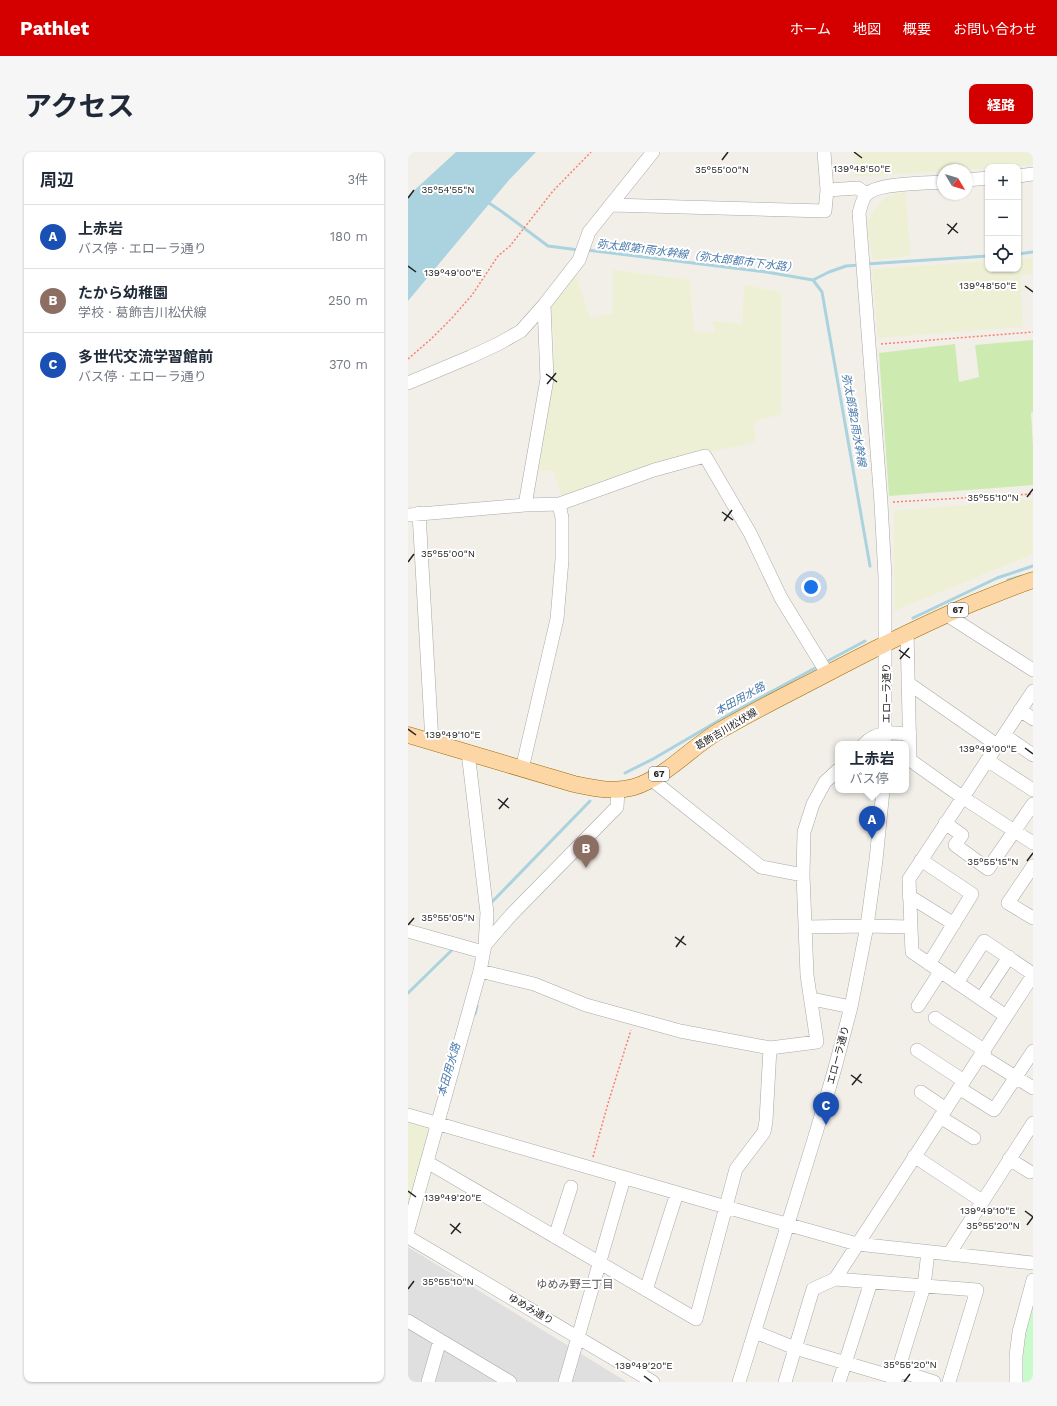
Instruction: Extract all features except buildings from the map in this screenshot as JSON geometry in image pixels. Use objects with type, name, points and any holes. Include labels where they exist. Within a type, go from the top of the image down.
[{"type":"main road","name":"葛飾吉川松伏線","points":[[408,735],[522,769],[599,789],[618,790],[633,787],[651,779],[718,732],[792,691],[907,632],[1033,580]]},
{"type":"street","points":[[408,383],[477,354],[521,331],[544,305],[579,260],[589,232],[653,152]]},
{"type":"street","points":[[611,206],[825,210],[827,190],[824,152]]},
{"type":"street","points":[[1021,176],[1033,174]]},
{"type":"street","points":[[973,179],[985,178]]},
{"type":"street","points":[[827,190],[858,188],[866,194],[875,188],[886,186],[937,182]]},
{"type":"street","name":"エローラ通り","points":[[866,194],[861,203],[860,212],[885,577],[886,739]]},
{"type":"street","points":[[525,505],[547,379],[544,305]]},
{"type":"street","points":[[432,742],[413,514],[525,505],[560,504],[654,470],[705,456],[750,533],[781,598],[827,673]]},
{"type":"street","points":[[522,769],[557,619],[562,560],[562,518],[560,504]]},
{"type":"street","points":[[947,615],[1033,670]]},
{"type":"street","points":[[907,632],[910,760],[962,797],[1033,843]]},
{"type":"street","points":[[908,682],[1001,740],[1033,755]]},
{"type":"street","points":[[1006,1016],[912,952],[909,879],[1033,691]]},
{"type":"street","points":[[1020,710],[1033,719]]},
{"type":"street","points":[[867,741],[870,737],[886,739],[910,734]]},
{"type":"street","points":[[408,1230],[480,971],[484,949],[487,913],[468,752]]},
{"type":"street","points":[[987,760],[1033,790]]},
{"type":"street","points":[[480,971],[534,984],[586,1005],[680,1031],[770,1048],[817,1042],[812,999],[807,975],[803,875],[804,832],[813,804],[825,782],[835,773]]},
{"type":"street","points":[[651,779],[761,867],[803,875]]},
{"type":"street","points":[[484,949],[511,916],[617,807],[618,790]]},
{"type":"street","name":"エローラ通り","points":[[739,1382],[835,1068],[851,1006],[866,926],[876,860],[883,793]]},
{"type":"street","points":[[945,823],[962,835],[954,845],[988,869],[1033,804]]},
{"type":"street","points":[[921,860],[972,894],[929,964]]},
{"type":"street","points":[[1033,866],[1008,902],[1033,918]]},
{"type":"street","points":[[909,896],[954,924]]},
{"type":"street","points":[[805,927],[911,927]]},
{"type":"street","points":[[408,931],[484,949]]},
{"type":"street","points":[[835,1279],[1033,975],[984,941],[957,983]]},
{"type":"street","points":[[981,999],[1009,957]]},
{"type":"street","points":[[918,1006],[940,972]]},
{"type":"street","points":[[812,999],[851,1006]]},
{"type":"street","points":[[936,1018],[984,1050],[985,1058],[1033,1088]]},
{"type":"street","points":[[427,1162],[696,1319],[736,1169],[764,1132],[766,1121],[770,1048]]},
{"type":"street","points":[[916,1050],[994,1110],[1033,1051]]},
{"type":"street","points":[[921,1092],[943,1113],[974,1138]]},
{"type":"street","points":[[408,1115],[857,1244],[1033,1263]]},
{"type":"street","points":[[949,1254],[982,1201],[1031,1128]]},
{"type":"street","points":[[914,1156],[982,1201]]},
{"type":"street","points":[[1009,1160],[1030,1172]]},
{"type":"street","points":[[565,1382],[579,1338],[624,1178]]},
{"type":"street","points":[[555,1237],[570,1187]]},
{"type":"street","points":[[646,1290],[677,1193]]},
{"type":"street","name":"ゆめみ通り","points":[[408,1237],[653,1382]]},
{"type":"street","points":[[896,1377],[924,1286],[928,1252]]},
{"type":"street","points":[[785,1382],[813,1289],[835,1279],[976,1290],[949,1382]]},
{"type":"street","points":[[1016,1382],[1016,1356],[1019,1332],[1033,1280]]},
{"type":"street","points":[[839,1382],[871,1282]]},
{"type":"street","points":[[408,1321],[440,1340],[495,1378],[510,1382]]},
{"type":"street","points":[[755,1332],[795,1348],[890,1376],[896,1377],[906,1373],[934,1382]]},
{"type":"street","points":[[428,1382],[440,1340]]},
{"type":"path","points":[[408,359],[452,318],[472,295],[498,256],[510,246],[553,190],[591,152]]},
{"type":"path","points":[[869,345],[1033,332]]},
{"type":"path","points":[[881,503],[1033,494]]},
{"type":"path","points":[[590,1168],[634,1019]]},
{"type":"shaded area","points":[[408,1247],[627,1382],[408,1382]]},
{"type":"green space","points":[[854,152],[1033,152],[1033,165],[985,164],[985,168],[973,169],[973,164],[937,164],[937,171],[855,177]]},
{"type":"green space","points":[[906,192],[910,256],[873,260],[866,225],[873,212],[885,197]]},
{"type":"green space","points":[[1033,258],[1033,274],[1020,276],[1023,327],[878,338],[872,269],[985,261],[985,272],[1021,272],[1021,259]]},
{"type":"green space","points":[[613,270],[690,280],[694,331],[715,333],[712,321],[742,324],[744,285],[781,292],[781,414],[754,422],[756,442],[655,464],[563,501],[553,470],[534,472],[551,374],[555,339],[547,311],[576,274],[590,318],[613,313]]},
{"type":"green space","points":[[1033,340],[1033,412],[1031,413],[1033,485],[889,496],[879,353],[955,344],[959,382],[979,377],[975,345]]},
{"type":"green space","points":[[1033,499],[1033,554],[894,611],[894,511]]},
{"type":"green space","points":[[408,1121],[431,1126],[408,1205]]},
{"type":"green space","points":[[1033,1305],[1033,1382],[1022,1382],[1022,1351]]},
{"type":"water","points":[[456,152],[536,152],[509,180],[408,301],[408,196]]},
{"type":"waterway","name":"弥太郎第1雨水幹線（弥太郎都市下水路）","points":[[486,201],[548,246],[579,250]]},
{"type":"waterway","name":"弥太郎第1雨水幹線（弥太郎都市下水路）","points":[[587,250],[766,272],[813,280],[846,266],[860,265]]},
{"type":"waterway","name":"弥太郎第1雨水幹線（弥太郎都市下水路）","points":[[1021,254],[1033,252]]},
{"type":"waterway","name":"弥太郎第1雨水幹線（弥太郎都市下水路）","points":[[866,264],[985,256]]},
{"type":"waterway","name":"弥太郎第2雨水幹線","points":[[813,280],[822,292],[870,566]]},
{"type":"waterway","name":"弥太郎第2雨水幹線","points":[[913,618],[997,578],[1033,566]]},
{"type":"waterway","name":"本田用水路","points":[[1008,580],[1022,576]]},
{"type":"waterway","name":"本田用水路","points":[[824,663],[865,641]]},
{"type":"waterway","name":"本田用水路","points":[[625,773],[653,759],[730,714],[819,666]]},
{"type":"waterway","name":"本田用水路","points":[[491,905],[491,903],[590,801]]},
{"type":"waterway","points":[[408,993],[454,948]]},
{"type":"waterway","name":"本田用水路","points":[[475,1014],[477,1006]]},
{"type":"place","name":"上赤岩","points":[[872,839]]},
{"type":"place","name":"たから幼稚園","points":[[586,868]]},
{"type":"place","name":"多世代交流学習館前","points":[[826,1125]]},
{"type":"district","name":"ゆめみ野三丁目","points":[[575,1284]]}]
